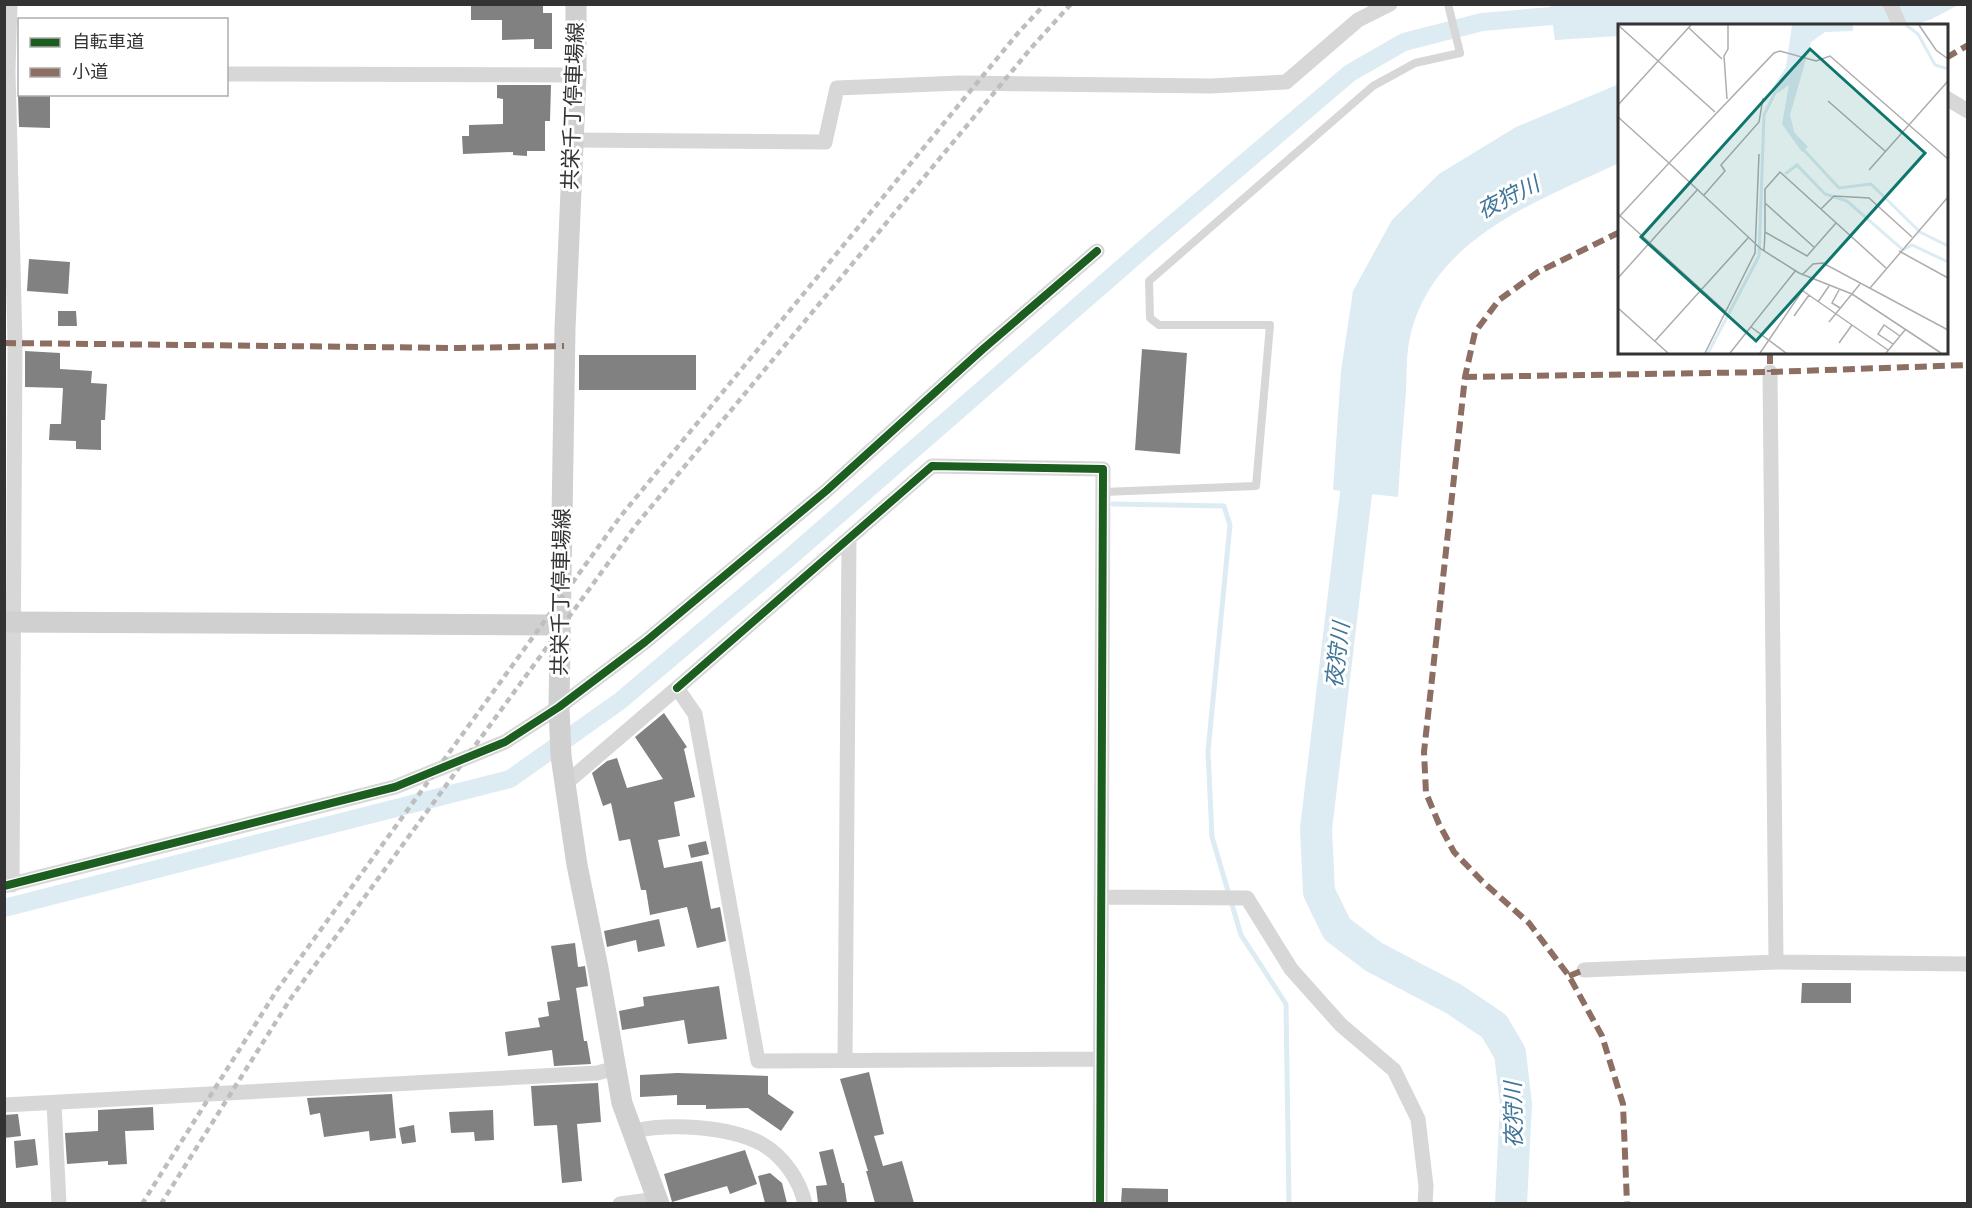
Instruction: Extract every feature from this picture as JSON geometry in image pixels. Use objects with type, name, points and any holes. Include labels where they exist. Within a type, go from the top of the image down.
[{"type":"main road","name":"共栄千丁停車場線","points":[[576,4],[576,75],[565,329],[559,708],[561,756],[577,866],[622,1102],[658,1201]]},
{"type":"main road","points":[[9,622],[560,625]]},
{"type":"street","points":[[10,4],[15,343],[9,622],[8,886],[395,787],[505,742],[559,708],[645,642],[807,507],[983,349],[1097,251]]},
{"type":"street","points":[[573,140],[825,142],[837,88],[960,83],[1211,86],[1286,82],[1358,20],[1390,4]]},
{"type":"street","points":[[1890,4],[1899,24]]},
{"type":"street","points":[[228,74],[576,75]]},
{"type":"street","points":[[1948,100],[1968,111]]},
{"type":"street","points":[[1770,372],[1776,962]]},
{"type":"street","points":[[565,784],[932,466],[1103,469],[1100,1203]]},
{"type":"street","points":[[845,1060],[849,538]]},
{"type":"street","points":[[676,688],[695,714],[758,1062],[1100,1059]]},
{"type":"street","points":[[1101,897],[1247,898],[1291,969],[1341,1025],[1394,1070],[1418,1119],[1426,1186],[1425,1203]]},
{"type":"street","points":[[1584,970],[1776,962],[1968,964]]},
{"type":"street","points":[[4,1105],[586,1074],[616,1068]]},
{"type":"street","points":[[54,1103],[59,1203]]},
{"type":"street","points":[[634,1131],[670,1127],[703,1129],[741,1136],[763,1145],[788,1167],[802,1191],[805,1203]]},
{"type":"street","points":[[620,1203],[658,1201]]},
{"type":"lane","points":[[1103,492],[1256,486],[1270,325],[1159,325],[1150,318],[1149,281],[1373,86],[1415,63],[1460,53],[1449,6]]},
{"type":"water","points":[[1550,5],[1958,5],[1932,19],[1916,24],[1618,24],[1618,36],[1555,40]]},
{"type":"water","points":[[1618,84],[1618,163],[1554,193],[1490,228],[1462,250],[1439,276],[1420,306],[1408,348],[1398,497],[1333,490],[1341,371],[1353,291],[1392,220],[1439,174],[1516,127]]},
{"type":"building","points":[[471,4],[543,4],[543,13],[552,13],[552,49],[534,49],[534,39],[502,40],[502,20],[471,20]]},
{"type":"building","points":[[497,85],[551,85],[550,121],[545,121],[545,151],[527,151],[527,156],[513,155],[513,152],[463,154],[462,136],[469,136],[469,125],[503,124],[503,99],[497,98]]},
{"type":"building","points":[[18,96],[50,96],[50,128],[19,127]]},
{"type":"building","points":[[29,259],[70,262],[68,294],[27,291]]},
{"type":"building","points":[[58,311],[76,311],[77,326],[58,326]]},
{"type":"building","points":[[1142,349],[1187,353],[1180,454],[1135,450]]},
{"type":"building","points":[[25,351],[60,353],[60,369],[92,371],[91,383],[107,384],[105,420],[101,420],[101,450],[76,449],[76,441],[49,440],[50,424],[61,424],[63,388],[25,387]]},
{"type":"building","points":[[579,355],[696,355],[696,390],[579,390]]},
{"type":"building","points":[[664,713],[687,747],[684,749],[695,797],[674,802],[680,836],[658,840],[664,868],[702,861],[711,909],[720,907],[726,941],[697,948],[687,907],[650,915],[646,890],[641,890],[630,839],[619,841],[611,803],[603,806],[592,773],[607,761],[617,758],[627,788],[663,779],[635,737]]},
{"type":"building","points":[[706,841],[709,854],[691,858],[688,845]]},
{"type":"building","points":[[659,919],[665,946],[638,952],[636,940],[607,947],[604,931]]},
{"type":"building","points":[[575,943],[578,967],[585,966],[588,986],[576,988],[584,1041],[587,1041],[591,1064],[554,1066],[552,1050],[508,1056],[505,1032],[540,1027],[538,1018],[549,1016],[547,1002],[560,1000],[551,946]]},
{"type":"building","points":[[1802,983],[1851,983],[1851,1003],[1801,1003]]},
{"type":"building","points":[[719,986],[727,1039],[688,1044],[684,1020],[622,1030],[619,1011],[644,1006],[643,997]]},
{"type":"building","points":[[869,1072],[884,1134],[874,1136],[883,1166],[902,1161],[914,1203],[875,1203],[866,1171],[868,1171],[840,1079]]},
{"type":"building","points":[[677,1073],[768,1076],[768,1094],[794,1112],[781,1131],[748,1108],[706,1109],[706,1105],[677,1105],[677,1095],[640,1097],[640,1075]]},
{"type":"building","points":[[598,1083],[601,1122],[577,1124],[582,1181],[562,1183],[557,1125],[534,1126],[531,1086]]},
{"type":"building","points":[[392,1094],[396,1138],[370,1141],[369,1131],[324,1137],[320,1113],[310,1115],[307,1098]]},
{"type":"building","points":[[153,1107],[154,1130],[125,1131],[127,1164],[108,1165],[108,1161],[67,1164],[65,1133],[98,1131],[98,1110]]},
{"type":"building","points":[[493,1110],[494,1140],[475,1141],[474,1132],[451,1133],[449,1112]]},
{"type":"building","points":[[18,1114],[21,1136],[4,1138],[4,1115]]},
{"type":"building","points":[[414,1125],[416,1142],[402,1144],[399,1128]]},
{"type":"building","points":[[35,1139],[38,1165],[16,1168],[14,1141]]},
{"type":"building","points":[[833,1149],[842,1183],[844,1183],[847,1203],[818,1203],[816,1186],[827,1185],[819,1152]]},
{"type":"building","points":[[745,1150],[757,1184],[730,1194],[727,1186],[672,1202],[664,1174]]},
{"type":"building","points":[[770,1173],[782,1183],[787,1203],[765,1203],[758,1176]]},
{"type":"building","points":[[1122,1188],[1168,1189],[1168,1203],[1121,1203]]},
{"type":"waterway","points":[[4,908],[510,779],[620,701],[789,558],[1148,245],[1350,73],[1404,42],[1482,22],[1575,14]]},
{"type":"waterway","name":"夜狩川","points":[[1361,452],[1316,829],[1319,892],[1337,929],[1374,957],[1454,999],[1494,1026],[1510,1053],[1516,1104],[1511,1204]]},
{"type":"waterway","points":[[1113,504],[1224,506],[1230,525],[1208,751],[1212,837],[1241,935],[1286,1004],[1289,1204]]},
{"type":"railway","points":[[142,1204],[277,990],[620,517],[1018,33],[1045,4]]},
{"type":"railway","points":[[161,1204],[291,998],[636,525],[1032,47],[1071,4]]},
{"type":"marked path","points":[[1948,57],[1968,45]]},
{"type":"marked path","points":[[1618,233],[1538,272],[1499,300],[1475,332],[1465,377],[1424,752],[1426,793],[1454,852],[1482,881],[1529,923],[1569,976],[1602,1036],[1623,1104],[1627,1204]]},
{"type":"marked path","points":[[4,343],[459,348],[564,346]]},
{"type":"marked path","points":[[1770,354],[1770,372]]},
{"type":"marked path","points":[[1465,377],[1770,372],[1968,365]]},
{"type":"marked path","points":[[1569,976],[1584,970]]},
{"type":"cycle path","points":[[4,886],[395,787],[505,742],[559,707],[645,642],[826,491],[983,349],[1097,251]]},
{"type":"cycle path","points":[[677,688],[932,466],[1103,469],[1100,1204]]}]
